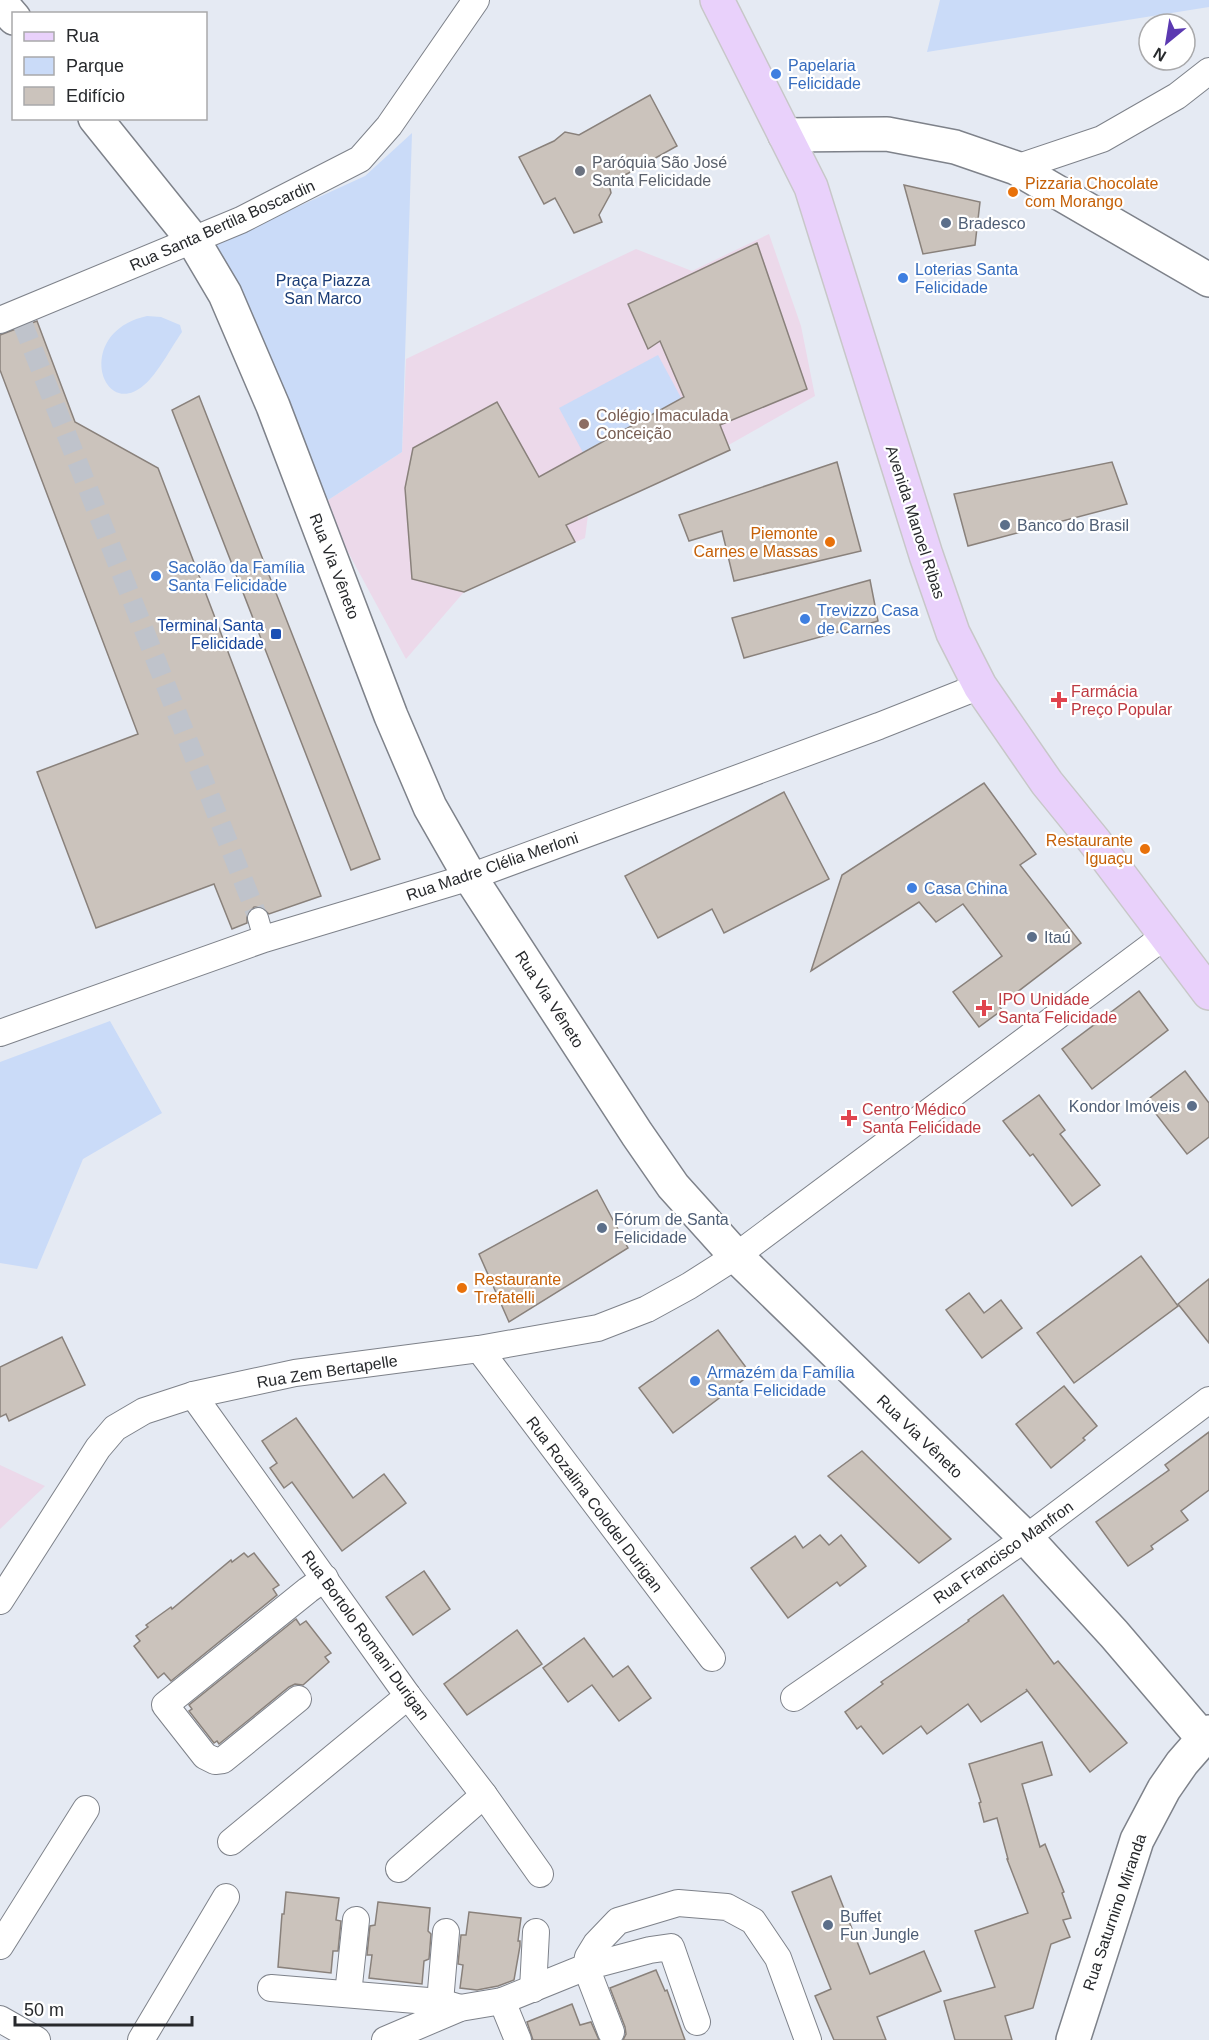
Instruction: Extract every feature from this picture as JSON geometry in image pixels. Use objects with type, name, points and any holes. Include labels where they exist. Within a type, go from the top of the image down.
[{"type":"main road","name":"Avenida Manoel Ribas","points":[[717,0],[811,187],[926,555],[953,633],[980,686],[1047,783],[1209,993]]},
{"type":"main road","points":[[0,2],[12,16]]},
{"type":"main road","name":"Rua Via Vêneto","points":[[97,120],[193,240],[225,294],[273,406],[391,716],[430,807],[470,877],[673,1186],[736,1256],[1026,1538],[1207,1738]]},
{"type":"main road","points":[[785,135],[887,134],[955,147],[1016,168],[1209,280]]},
{"type":"main road","name":"Rua Saturnino Miranda","points":[[1073,2040],[1137,1840],[1164,1789],[1207,1738]]},
{"type":"street","name":"Rua Santa Bertila Boscardin","points":[[14,318],[251,215],[360,159],[389,126],[476,0]]},
{"type":"street","points":[[1016,168],[1102,139],[1177,96],[1209,71]]},
{"type":"street","name":"Rua Madre Clélia Merloni","points":[[0,1033],[261,929],[470,877],[879,726],[980,686]]},
{"type":"street","name":"Rua Zem Bertapelle","points":[[0,1601],[98,1448],[115,1428],[144,1411],[193,1395],[295,1373],[479,1349],[598,1328],[647,1309],[736,1256],[1166,935]]},
{"type":"street","name":"Rua Rozalina Colodel Durigan","points":[[479,1349],[712,1658]]},
{"type":"street","name":"Rua Bortolo Romani Durigan","points":[[193,1395],[408,1696],[540,1874]]},
{"type":"street","name":"Rua Francisco Manfron","points":[[794,1698],[1026,1538],[1209,1400]]},
{"type":"street","points":[[298,1700],[223,1760],[215,1761],[205,1756],[165,1704],[325,1578]]},
{"type":"street","points":[[231,1842],[408,1696]]},
{"type":"street","points":[[399,1869],[484,1796]]},
{"type":"street","points":[[0,1946],[86,1809]]},
{"type":"street","points":[[141,2040],[226,1897]]},
{"type":"street","points":[[610,2032],[586,1967],[588,1957],[596,1944],[618,1921],[678,1903],[727,1907],[753,1921],[778,1958],[808,2040]]},
{"type":"street","points":[[348,1994],[356,1920]]},
{"type":"street","points":[[446,1932],[450,2005]]},
{"type":"street","points":[[532,1989],[536,1932]]},
{"type":"street","points":[[271,1988],[450,2005],[502,2001],[586,1967],[650,1950],[671,1947],[697,2022]]},
{"type":"street","points":[[502,2001],[518,2040]]},
{"type":"street","points":[[385,2040],[417,2034],[450,2005]]},
{"type":"street","points":[[1,2018],[37,2040]]},
{"type":"shaded area","name":"Colégio Imaculada Conceição","points":[[769,234],[801,326],[815,396],[672,477],[588,515],[585,538],[464,592],[406,659],[322,504],[402,452],[406,359],[636,249],[692,271]]},
{"type":"shaded area","points":[[0,1465],[45,1486],[0,1529]]},
{"type":"green space","points":[[940,0],[1209,0],[1209,7],[1178,12],[1137,12],[1137,18],[927,52]]},
{"type":"green space","name":"Praça Piazza San Marco","points":[[412,133],[402,452],[322,504],[212,246],[365,176]]},
{"type":"green space","points":[[147,316],[161,317],[180,325],[182,332],[159,368],[144,385],[129,393],[116,392],[107,384],[102,370],[102,355],[109,339],[124,325]]},
{"type":"green space","points":[[658,355],[693,420],[594,473],[559,408]]},
{"type":"green space","points":[[110,1021],[162,1113],[83,1159],[37,1269],[0,1263],[0,1062]]},
{"type":"building","name":"Paróquia São José Santa Felicidade","points":[[650,95],[677,146],[609,184],[611,193],[599,215],[602,222],[574,233],[555,198],[544,204],[519,157],[554,141],[565,132],[579,135]]},
{"type":"building","name":"Bradesco","points":[[904,185],[980,202],[975,245],[923,254]]},
{"type":"building","points":[[757,243],[807,389],[720,425],[730,450],[566,525],[575,542],[464,592],[412,579],[405,488],[413,448],[497,402],[539,477],[684,397],[660,341],[648,349],[628,304]]},
{"type":"building","points":[[37,321],[75,422],[158,468],[321,896],[269,914],[261,907],[254,907],[247,915],[247,923],[232,929],[214,884],[96,928],[37,772],[138,734],[0,370],[0,335]]},
{"type":"building","name":"Terminal Santa Felicidade","points":[[199,396],[380,859],[351,870],[172,410]]},
{"type":"building","points":[[837,462],[861,551],[734,581],[722,531],[689,541],[679,515]]},
{"type":"building","name":"Banco do Brasil","points":[[1112,462],[1127,504],[968,546],[954,494]]},
{"type":"building","name":"Trevizzo Casa de Carnes","points":[[870,580],[878,621],[744,658],[732,618]]},
{"type":"building","name":"Casa China","points":[[984,783],[1036,854],[1020,865],[1081,943],[999,1006],[1002,1010],[979,1027],[953,992],[1002,956],[963,904],[936,922],[919,902],[811,971],[842,875]]},
{"type":"building","points":[[784,792],[829,879],[724,933],[712,909],[658,938],[625,876]]},
{"type":"building","points":[[1139,991],[1168,1030],[1092,1089],[1062,1049]]},
{"type":"building","points":[[1185,1071],[1209,1103],[1209,1137],[1187,1154],[1146,1101]]},
{"type":"building","points":[[1039,1095],[1065,1130],[1060,1134],[1100,1185],[1072,1206],[1033,1154],[1030,1156],[1003,1121]]},
{"type":"building","points":[[597,1190],[628,1248],[509,1322],[479,1254]]},
{"type":"building","points":[[1141,1256],[1178,1306],[1074,1383],[1037,1333]]},
{"type":"building","points":[[1209,1279],[1209,1343],[1178,1304]]},
{"type":"building","points":[[969,1293],[984,1313],[1001,1300],[1022,1328],[982,1358],[946,1310]]},
{"type":"building","name":"Armazém da Família Santa Felicidade","points":[[718,1330],[751,1374],[673,1433],[639,1388]]},
{"type":"building","points":[[62,1337],[85,1385],[9,1421],[6,1414],[0,1417],[0,1367]]},
{"type":"building","points":[[1064,1386],[1097,1426],[1083,1438],[1085,1440],[1051,1468],[1016,1424]]},
{"type":"building","points":[[296,1418],[353,1498],[384,1474],[406,1503],[342,1551],[292,1482],[284,1488],[270,1468],[277,1463],[262,1441]]},
{"type":"building","points":[[1209,1432],[1209,1490],[1181,1511],[1188,1520],[1151,1546],[1153,1549],[1128,1566],[1096,1522],[1169,1470],[1165,1465]]},
{"type":"building","points":[[862,1451],[951,1539],[919,1563],[828,1476]]},
{"type":"building","points":[[820,1535],[829,1545],[841,1535],[866,1566],[840,1586],[837,1582],[788,1618],[751,1568],[795,1536],[803,1548]]},
{"type":"building","points":[[244,1553],[248,1557],[254,1553],[279,1585],[273,1589],[277,1595],[171,1681],[164,1673],[158,1678],[134,1646],[140,1641],[136,1636],[148,1627],[146,1625],[171,1607],[172,1609],[231,1560],[232,1562]]},
{"type":"building","points":[[424,1571],[450,1609],[413,1635],[386,1597]]},
{"type":"building","points":[[1003,1595],[1054,1664],[1058,1661],[1127,1743],[1090,1772],[1026,1689],[1027,1691],[981,1722],[968,1704],[927,1734],[921,1726],[883,1754],[861,1726],[857,1729],[845,1712],[883,1684],[881,1682]]},
{"type":"building","points":[[296,1619],[300,1625],[306,1621],[331,1653],[325,1657],[329,1662],[303,1685],[295,1684],[289,1687],[219,1744],[217,1741],[214,1743],[189,1711],[192,1709],[189,1705]]},
{"type":"building","points":[[517,1630],[542,1664],[467,1715],[444,1684]]},
{"type":"building","points":[[584,1638],[613,1677],[628,1666],[651,1698],[619,1721],[592,1685],[568,1702],[543,1668]]},
{"type":"building","points":[[1042,1742],[1052,1775],[1022,1784],[1040,1847],[1045,1844],[1064,1892],[1062,1893],[1071,1918],[1063,1920],[1070,1937],[1051,1944],[1033,2008],[1005,2016],[1012,2040],[955,2040],[944,2001],[995,1987],[975,1931],[1028,1913],[1007,1859],[997,1818],[984,1822],[979,1803],[981,1802],[969,1764]]},
{"type":"building","points":[[831,1876],[870,1974],[924,1951],[941,1991],[877,2017],[886,2040],[834,2040],[815,1996],[831,1989],[792,1892]]},
{"type":"building","points":[[286,1892],[339,1898],[336,1920],[341,1921],[338,1951],[333,1951],[331,1973],[278,1967]]},
{"type":"building","points":[[378,1902],[430,1908],[429,1959],[424,1961],[422,1984],[369,1978],[372,1955],[367,1955],[370,1926],[375,1925]]},
{"type":"building","points":[[469,1912],[521,1918],[518,1941],[520,1941],[520,1946],[514,1980],[477,1990],[460,1988],[463,1965],[458,1964],[461,1935],[466,1935]]},
{"type":"building","points":[[656,1970],[665,1991],[667,1990],[685,2040],[623,2040],[626,2034],[625,2027],[610,1988]]},
{"type":"building","points":[[572,2004],[580,2025],[591,2022],[599,2040],[533,2040],[527,2022]]},
{"type":"tunnel","points":[[22,322],[258,918]]},
{"type":"place","name":"Papelaria Felicidade","points":[[776,74]]},
{"type":"place","name":"Paróquia São José Santa Felicidade","points":[[580,171]]},
{"type":"place","name":"Pizzaria Chocolate com Morango","points":[[1013,192]]},
{"type":"place","name":"Bradesco","points":[[946,223]]},
{"type":"place","name":"Loterias Santa Felicidade","points":[[903,278]]},
{"type":"place","name":"Colégio Imaculada Conceição","points":[[584,424]]},
{"type":"place","name":"Banco do Brasil","points":[[1005,525]]},
{"type":"place","name":"Piemonte Carnes e Massas","points":[[830,542]]},
{"type":"place","name":"Sacolão da Família Santa Felicidade","points":[[156,576]]},
{"type":"place","name":"Trevizzo Casa de Carnes","points":[[805,619]]},
{"type":"place","name":"Terminal Santa Felicidade","points":[[276,634]]},
{"type":"place","name":"Farmácia Preço Popular","points":[[1059,700]]},
{"type":"place","name":"Restaurante Iguaçu","points":[[1145,849]]},
{"type":"place","name":"Casa China","points":[[912,888]]},
{"type":"place","name":"Itaú","points":[[1032,937]]},
{"type":"place","name":"IPO Unidade Santa Felicidade","points":[[984,1008]]},
{"type":"place","name":"Kondor Imóveis","points":[[1192,1106]]},
{"type":"place","name":"Centro Médico Santa Felicidade","points":[[849,1118]]},
{"type":"place","name":"Fórum de Santa Felicidade","points":[[602,1228]]},
{"type":"place","name":"Restaurante Trefatelli","points":[[462,1288]]},
{"type":"place","name":"Armazém da Família Santa Felicidade","points":[[695,1381]]},
{"type":"place","name":"Buffet Fun Jungle","points":[[828,1925]]}]
